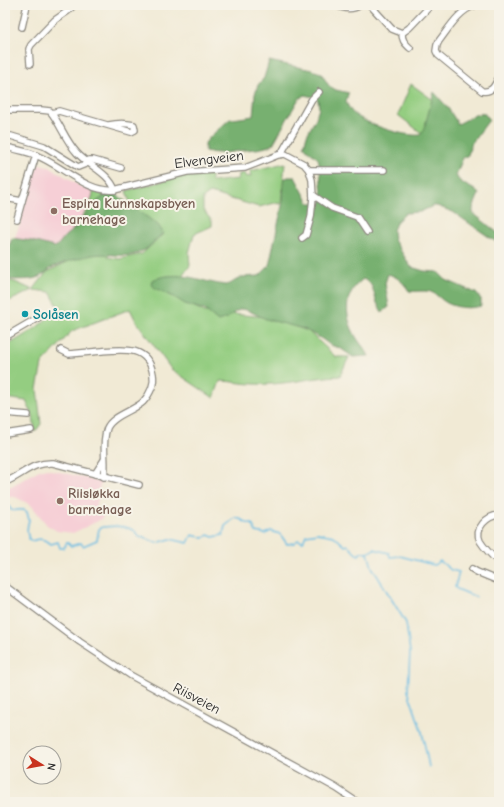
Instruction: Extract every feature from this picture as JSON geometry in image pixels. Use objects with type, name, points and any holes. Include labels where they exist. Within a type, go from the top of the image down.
[{"type":"street","points":[[22,27],[27,5]]},
{"type":"street","points":[[30,64],[29,49],[31,45],[55,20],[74,5]]},
{"type":"street","points":[[336,5],[346,8],[355,8],[360,5]]},
{"type":"street","points":[[370,5],[392,29],[402,33]]},
{"type":"street","points":[[402,33],[409,28],[431,5]]},
{"type":"street","points":[[476,5],[468,8],[460,15],[439,41],[436,51],[438,55],[482,91],[486,92],[492,89],[499,77]]},
{"type":"street","points":[[402,33],[404,42],[410,48]]},
{"type":"street","points":[[302,238],[306,235],[311,217],[313,195],[309,170],[299,161],[281,154],[312,99],[319,92]]},
{"type":"street","points":[[10,110],[48,110],[52,113],[66,140],[87,163],[108,178],[115,190]]},
{"type":"street","points":[[52,113],[59,111],[109,125]]},
{"type":"street","points":[[11,136],[44,146],[78,167],[87,163],[89,160],[93,160],[121,168]]},
{"type":"street","name":"Elvengveien","points":[[5,147],[36,155],[94,188],[106,191],[187,172],[245,168],[281,154]]},
{"type":"street","points":[[17,219],[36,155]]},
{"type":"street","points":[[309,170],[384,170]]},
{"type":"street","points":[[313,195],[332,208],[357,218],[367,232]]},
{"type":"street","points":[[5,198],[22,201]]},
{"type":"street","points":[[5,337],[41,316]]},
{"type":"street","points":[[61,350],[69,354],[124,349],[136,352],[147,359],[152,369],[153,384],[146,398],[141,403],[110,423],[107,428],[105,436],[104,477]]},
{"type":"street","points":[[5,413],[28,414]]},
{"type":"street","points":[[5,434],[31,430]]},
{"type":"street","points":[[95,474],[104,460]]},
{"type":"street","points":[[5,482],[34,466],[44,463],[53,463],[139,485]]},
{"type":"street","points":[[499,515],[488,518],[483,522],[479,534],[480,540],[486,549],[499,562]]},
{"type":"street","points":[[472,569],[499,581]]},
{"type":"street","name":"Riisveien","points":[[5,586],[86,646],[130,675],[336,788],[357,802]]},
{"type":"shaded area","name":"Espira Kunnskapsbyen barnehage","points":[[40,164],[50,167],[81,187],[94,190],[90,205],[58,252],[10,250],[22,219],[21,216],[37,166]]},
{"type":"shaded area","name":"Riisløkka barnehage","points":[[47,469],[102,482],[97,493],[100,495],[95,508],[105,512],[102,519],[73,533],[57,531],[47,525],[31,505],[15,497],[5,497],[5,488],[14,485],[39,470]]},
{"type":"green space","points":[[269,61],[321,73],[329,86],[336,90],[349,93],[346,102],[353,113],[366,121],[395,132],[420,135],[424,129],[434,92],[448,108],[458,124],[475,115],[484,113],[489,120],[471,144],[468,155],[463,158],[456,175],[463,184],[479,194],[473,208],[473,213],[499,234],[499,244],[453,212],[437,206],[433,206],[420,212],[406,213],[397,221],[393,230],[394,240],[411,267],[424,271],[438,272],[446,280],[476,293],[481,299],[481,306],[472,308],[459,307],[447,303],[431,292],[409,291],[400,280],[388,274],[385,283],[389,307],[382,312],[377,303],[371,285],[363,279],[351,292],[347,308],[350,324],[358,340],[369,356],[353,357],[340,348],[330,345],[304,329],[266,319],[247,310],[241,309],[227,318],[218,321],[205,310],[185,304],[155,288],[151,284],[152,280],[171,276],[188,277],[225,285],[230,284],[241,277],[259,276],[269,266],[283,201],[284,179],[288,177],[295,177],[309,203],[319,203],[323,198],[318,159],[304,146],[307,135],[316,118],[319,108],[318,100],[314,97],[304,95],[298,100],[273,144],[266,147],[225,153],[205,151],[205,143],[230,119],[253,116],[255,94],[258,85],[264,78]]},
{"type":"green space","points":[[411,84],[436,102],[424,135],[398,115]]},
{"type":"green space","points":[[285,163],[281,204],[275,203],[259,207],[210,193],[203,198],[203,210],[212,221],[212,226],[194,234],[189,253],[190,266],[166,293],[205,312],[268,317],[308,331],[336,357],[349,357],[340,376],[286,383],[265,384],[220,381],[214,398],[171,369],[136,321],[130,309],[72,331],[42,364],[37,389],[41,424],[35,432],[33,416],[26,401],[5,398],[5,347],[36,328],[59,308],[50,292],[33,290],[47,272],[71,260],[66,240],[90,205],[94,190],[102,194],[113,196],[118,248],[107,257],[119,259],[142,254],[163,234],[133,211],[126,191],[185,175],[211,172],[212,182],[238,179],[239,174],[244,173],[246,177],[251,176],[250,171]]},
{"type":"green space","points":[[117,195],[158,225],[164,234],[162,234],[142,252],[132,255],[92,255],[72,260],[51,268],[35,278],[5,280],[5,254],[7,245],[10,244],[12,238],[32,241],[54,247],[57,246],[65,236],[74,229],[95,203],[104,196]]},
{"type":"green space","points":[[5,280],[15,282],[33,290],[5,303]]},
{"type":"waterway","points":[[5,507],[9,506],[11,510],[23,510],[27,512],[29,520],[27,534],[29,539],[32,541],[44,540],[51,544],[58,542],[60,548],[64,548],[67,542],[71,546],[81,543],[83,546],[97,540],[99,529],[102,527],[112,526],[128,528],[139,537],[157,543],[170,539],[188,543],[192,535],[204,538],[208,535],[213,537],[223,535],[225,526],[235,518],[252,524],[256,532],[265,534],[271,531],[280,534],[287,544],[294,543],[298,540],[303,542],[306,535],[318,533],[334,536],[345,546],[348,545],[359,555],[361,552],[368,553],[374,549],[389,553],[390,557],[400,556],[434,565],[440,561],[451,570],[459,572],[455,587],[476,597]]},
{"type":"waterway","points":[[368,553],[372,567],[406,623],[410,652],[408,691],[422,732],[429,767]]},
{"type":"place","name":"Espira Kunnskapsbyen barnehage","points":[[54,211]]},
{"type":"place","name":"Solåsen","points":[[25,314]]},
{"type":"place","name":"Riisløkka barnehage","points":[[60,501]]}]
